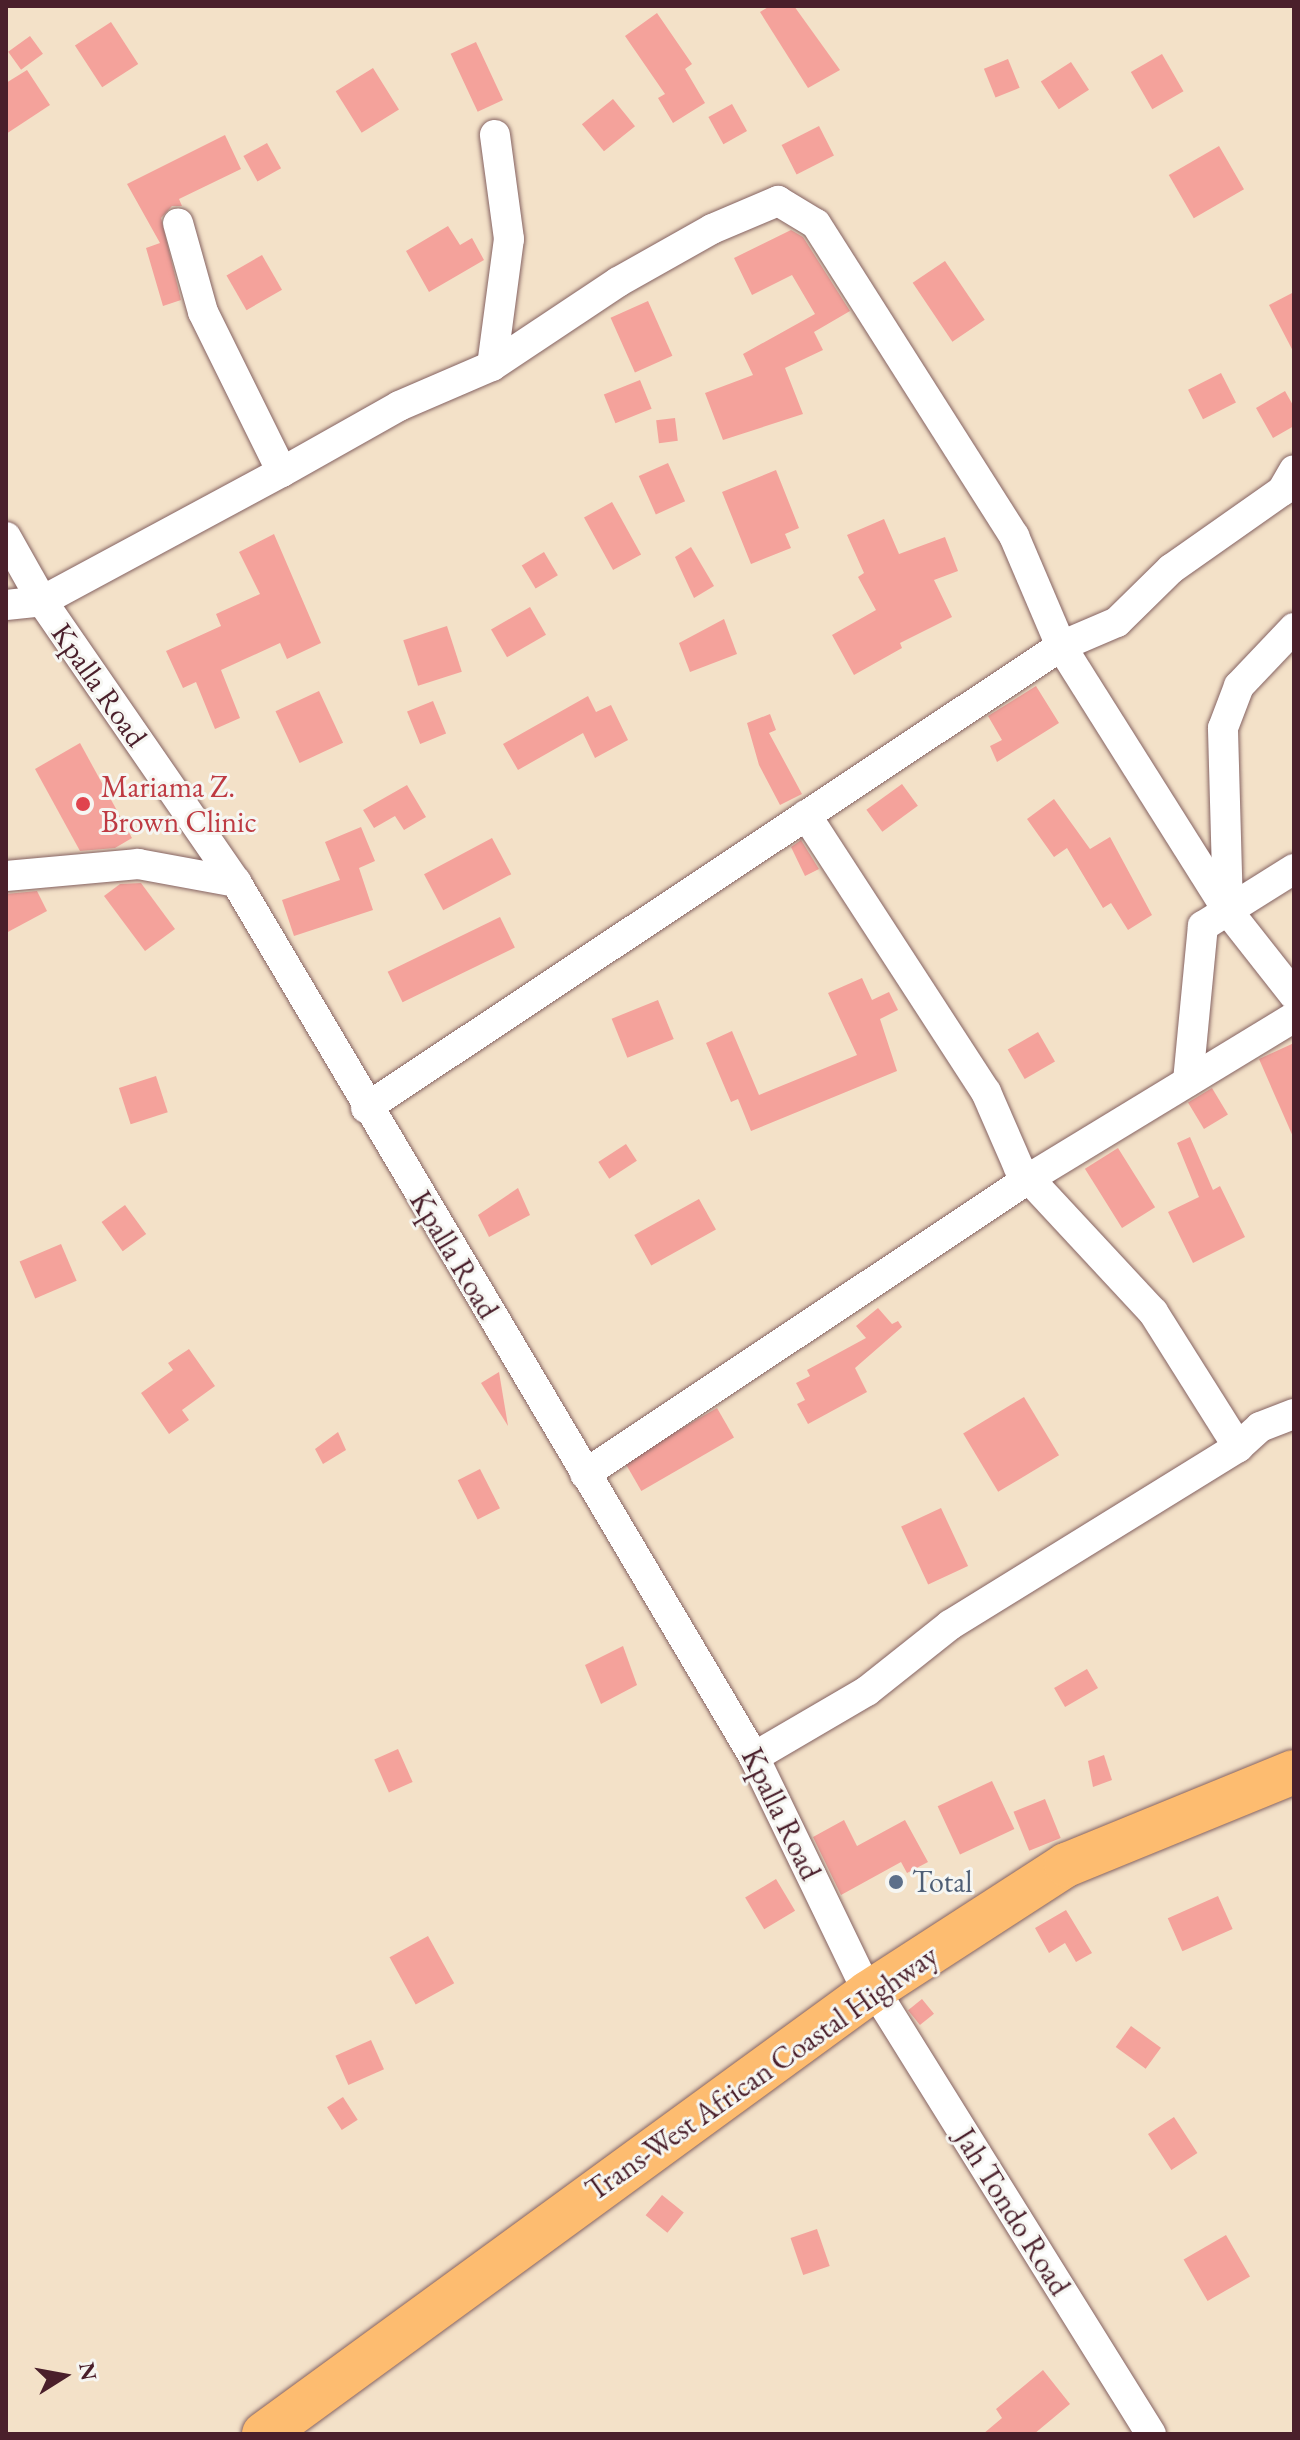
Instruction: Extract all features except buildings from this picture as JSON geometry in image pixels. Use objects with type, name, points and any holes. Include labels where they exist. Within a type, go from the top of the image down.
[{"type":"highway","name":"Trans-West African Coastal Highway","points":[[264,2434],[871,1991],[1066,1865],[1294,1772]]},
{"type":"street","points":[[492,366],[509,239],[495,135]]},
{"type":"street","points":[[6,605],[42,601],[399,406],[492,366],[618,282],[712,229],[778,201],[816,224],[1014,536],[1061,646],[1228,911],[1294,995]]},
{"type":"street","points":[[178,223],[203,312],[282,472]]},
{"type":"street","points":[[366,1108],[1061,646],[1117,622],[1171,569],[1282,491],[1294,470]]},
{"type":"street","name":"Kpalla Road","points":[[6,537],[42,601],[236,882],[366,1108],[754,1757],[871,1991]]},
{"type":"street","points":[[1228,911],[1223,728],[1239,686],[1294,628]]},
{"type":"street","points":[[806,815],[986,1092],[1028,1179],[1153,1312],[1238,1447]]},
{"type":"street","points":[[6,876],[138,864],[236,882]]},
{"type":"street","points":[[1188,1081],[1203,926],[1294,869]]},
{"type":"street","points":[[585,1474],[1028,1179],[1294,1017]]},
{"type":"street","points":[[754,1757],[867,1691],[950,1625],[1238,1447],[1260,1427],[1294,1414]]},
{"type":"street","name":"Jah Tondo Road","points":[[871,1991],[1151,2434]]},
{"type":"place","name":"Mariama Z. Brown Clinic","points":[[83,804]]},
{"type":"place","name":"Total","points":[[896,1882]]}]
